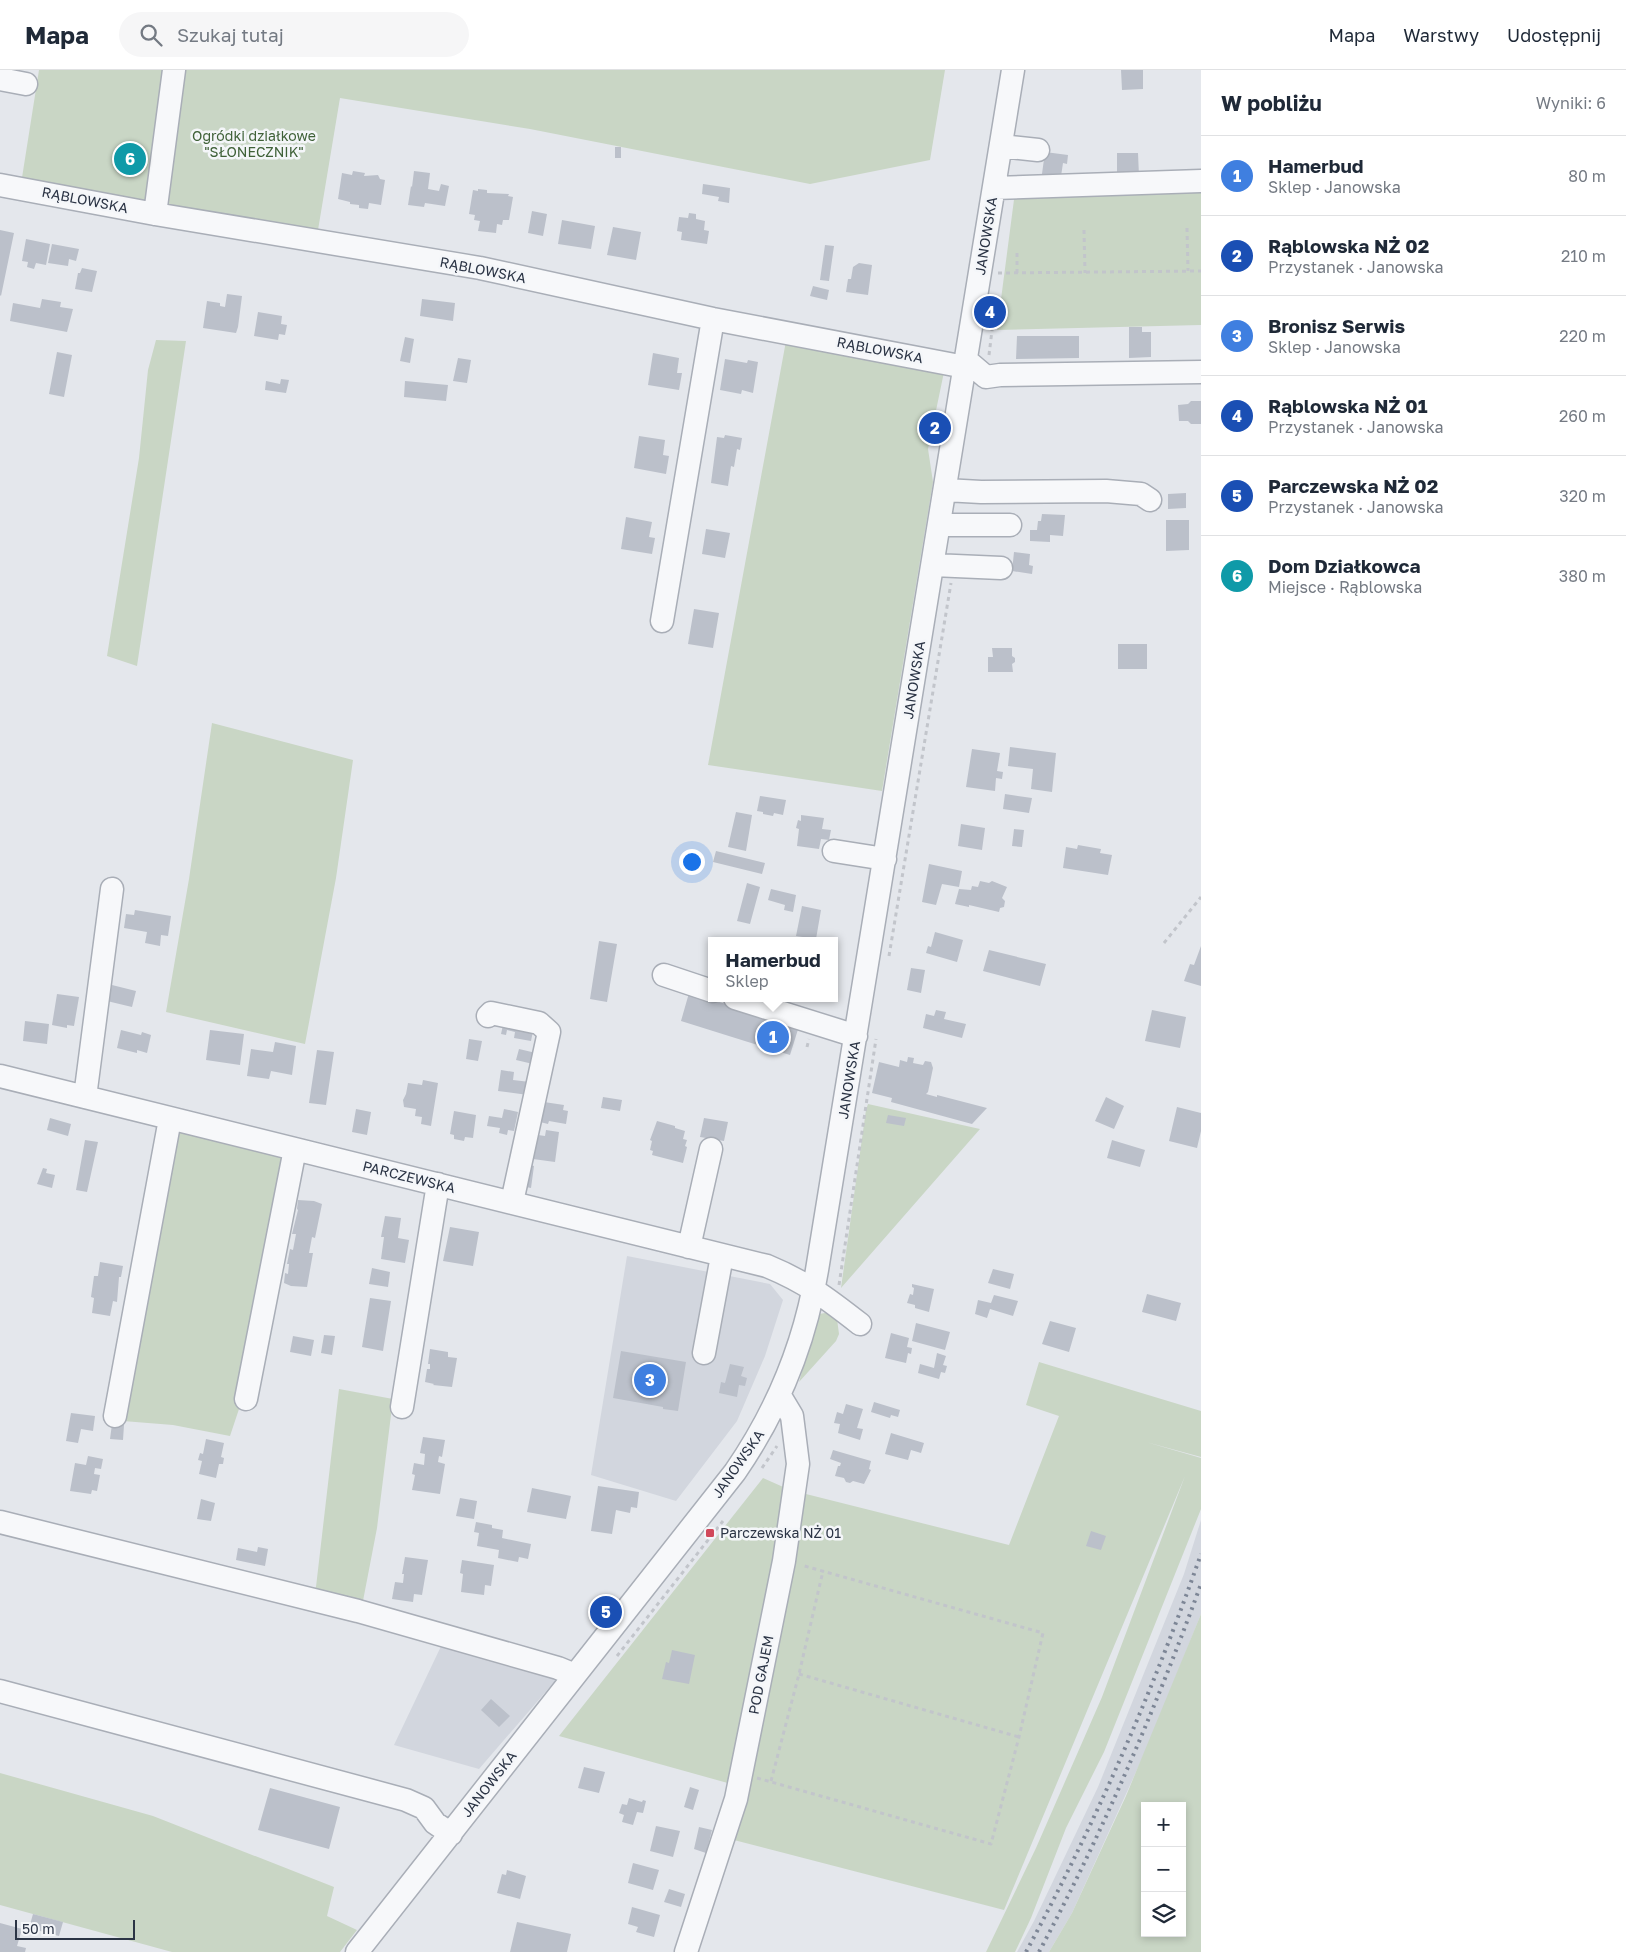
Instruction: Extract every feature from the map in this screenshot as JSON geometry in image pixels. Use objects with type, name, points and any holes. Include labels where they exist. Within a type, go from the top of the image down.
[{"type":"street","points":[[155,214],[174,70]]},
{"type":"street","name":"JANOWSKA","points":[[357,1952],[735,1472],[752,1447],[780,1396],[798,1350],[814,1289],[866,1036],[885,859],[943,566],[939,525],[965,364],[993,276],[994,188],[1013,70]]},
{"type":"street","points":[[0,79],[26,84]]},
{"type":"street","points":[[1001,146],[1038,150]]},
{"type":"street","points":[[994,188],[1201,182]]},
{"type":"street","name":"RĄBLOWSKA","points":[[0,185],[155,214],[480,268],[713,319],[965,364]]},
{"type":"street","points":[[662,622],[713,319]]},
{"type":"street","points":[[965,364],[986,377],[1000,375],[1201,372]]},
{"type":"street","points":[[945,490],[981,492],[1106,491],[1141,494],[1150,500]]},
{"type":"street","points":[[939,525],[1010,525]]},
{"type":"street","points":[[943,566],[1001,568]]},
{"type":"street","points":[[834,851],[885,859]]},
{"type":"street","points":[[85,1098],[112,889]]},
{"type":"street","points":[[664,975],[708,990]]},
{"type":"street","points":[[749,1002],[866,1036]]},
{"type":"street","points":[[488,1016],[491,1013],[539,1023],[549,1032],[512,1202]]},
{"type":"street","name":"PARCZEWSKA","points":[[0,1076],[767,1266],[791,1276],[814,1289],[860,1324]]},
{"type":"street","points":[[115,1416],[170,1119]]},
{"type":"street","points":[[246,1399],[295,1149]]},
{"type":"street","points":[[689,1247],[711,1149]]},
{"type":"street","points":[[402,1406],[438,1184]]},
{"type":"street","points":[[704,1353],[722,1256]]},
{"type":"street","name":"POD GAJEM","points":[[686,1952],[736,1799],[784,1560],[798,1464],[792,1416],[780,1396]]},
{"type":"street","points":[[0,1522],[358,1611],[558,1668],[575,1676]]},
{"type":"street","points":[[0,1691],[406,1800],[424,1808],[434,1822],[450,1834]]},
{"type":"path","points":[[1188,228],[1188,271]]},
{"type":"path","points":[[1084,230],[1085,273]]},
{"type":"path","points":[[1017,250],[1017,273]]},
{"type":"path","points":[[993,276],[1001,264]]},
{"type":"path","points":[[993,276],[1017,273],[1201,271]]},
{"type":"path","points":[[986,377],[996,301]]},
{"type":"path","points":[[888,961],[943,566]]},
{"type":"path","points":[[1164,943],[1201,897]]},
{"type":"path","points":[[836,1305],[866,1036]]},
{"type":"path","points":[[741,1774],[991,1844],[1019,1737],[1043,1633],[784,1560]]},
{"type":"path","points":[[771,1781],[799,1674],[822,1571]]},
{"type":"path","points":[[799,1674],[1019,1737]]},
{"type":"shaded area","points":[[627,1256],[770,1284],[783,1300],[765,1356],[737,1421],[676,1501],[591,1475]]},
{"type":"shaded area","points":[[1201,1520],[1201,1614],[1150,1741],[1072,1913],[1049,1952],[1017,1952],[1034,1921],[1098,1787],[1184,1574]]},
{"type":"shaded area","points":[[444,1640],[561,1674],[479,1769],[394,1745]]},
{"type":"green space","name":"Ogródki działkowe \"SŁONECZNIK\"","points":[[39,70],[945,70],[930,160],[810,184],[530,129],[340,98],[318,230],[21,184]]},
{"type":"green space","points":[[1201,185],[1201,325],[997,330],[1015,192]]},
{"type":"green space","points":[[156,340],[186,341],[137,666],[107,656],[139,458],[148,370]]},
{"type":"green space","points":[[786,341],[944,372],[928,449],[933,482],[882,791],[708,765]]},
{"type":"green space","points":[[212,723],[353,760],[336,878],[305,1044],[166,1012],[189,879]]},
{"type":"green space","points":[[868,1104],[980,1129],[841,1288],[866,1110]]},
{"type":"green space","points":[[177,1130],[288,1154],[243,1397],[230,1436],[173,1425],[123,1421]]},
{"type":"green space","points":[[819,1314],[832,1314],[837,1319],[839,1334],[836,1341],[799,1382]]},
{"type":"green space","points":[[1039,1362],[1201,1411],[1201,1457],[1146,1442],[1201,1458],[1201,1509],[1104,1752],[1066,1828],[1031,1918],[1015,1952],[986,1952],[1036,1848],[1102,1697],[1185,1476],[1004,1910],[730,1839],[742,1787],[559,1736],[763,1478],[790,1490],[1009,1545],[1059,1416],[1026,1405]]},
{"type":"green space","points":[[339,1389],[393,1399],[377,1528],[362,1606],[312,1594],[316,1587]]},
{"type":"green space","points":[[1201,1614],[1201,1952],[1049,1952],[1072,1913],[1126,1796]]},
{"type":"green space","points":[[0,1773],[153,1816],[334,1887],[327,1916],[357,1930],[340,1952],[172,1952],[0,1905]]},
{"type":"building","points":[[1121,70],[1143,70],[1143,89],[1122,90]]},
{"type":"building","points":[[615,147],[621,147],[621,158],[615,158]]},
{"type":"building","points":[[123,148],[140,151],[136,175],[130,174],[130,170],[120,168]]},
{"type":"building","points":[[1045,152],[1068,155],[1067,164],[1063,163],[1060,183],[1041,181]]},
{"type":"building","points":[[1117,153],[1138,153],[1139,176],[1117,176]]},
{"type":"building","points":[[353,171],[365,173],[364,176],[378,175],[380,179],[385,180],[381,205],[369,203],[368,209],[359,208],[359,205],[350,204],[350,202],[338,199],[342,173],[352,175]]},
{"type":"building","points":[[414,171],[430,173],[428,189],[439,191],[441,184],[449,186],[445,206],[425,203],[424,207],[408,205]]},
{"type":"building","points":[[703,184],[730,188],[729,203],[718,201],[719,197],[702,194]]},
{"type":"building","points":[[478,189],[487,190],[487,193],[509,194],[508,196],[513,197],[509,220],[503,220],[502,225],[497,224],[496,233],[478,231],[480,221],[474,220],[475,215],[469,214],[473,190],[478,191]]},
{"type":"building","points":[[532,211],[547,214],[543,236],[528,233]]},
{"type":"building","points":[[689,213],[696,214],[696,219],[705,221],[704,230],[709,231],[707,244],[681,240],[682,232],[677,231],[679,217],[688,218]]},
{"type":"building","points":[[562,220],[595,226],[591,249],[558,244]]},
{"type":"building","points":[[613,227],[641,232],[636,260],[607,255]]},
{"type":"building","points":[[0,230],[14,233],[1,296],[0,295]]},
{"type":"building","points":[[26,239],[50,244],[46,265],[36,263],[34,269],[27,267],[28,262],[22,261]]},
{"type":"building","points":[[52,244],[79,249],[76,261],[69,259],[68,266],[48,263]]},
{"type":"building","points":[[825,245],[834,246],[829,281],[820,280]]},
{"type":"building","points":[[859,263],[872,265],[868,295],[846,292],[848,279],[851,279],[853,267]]},
{"type":"building","points":[[82,268],[97,271],[92,292],[75,289],[78,273],[80,273]]},
{"type":"building","points":[[813,286],[829,290],[827,300],[810,296]]},
{"type":"building","points":[[227,294],[242,296],[236,333],[203,328],[207,301],[220,303],[220,306],[225,307]]},
{"type":"building","points":[[42,299],[61,302],[60,307],[73,309],[67,332],[10,321],[13,303],[40,308]]},
{"type":"building","points":[[422,299],[455,303],[453,321],[420,316]]},
{"type":"building","points":[[258,312],[282,316],[281,324],[287,325],[285,335],[279,334],[278,340],[254,336]]},
{"type":"building","points":[[1129,327],[1142,327],[1142,332],[1151,332],[1151,357],[1129,358]]},
{"type":"building","points":[[1017,336],[1079,336],[1079,358],[1016,359]]},
{"type":"building","points":[[405,337],[414,339],[410,363],[400,361]]},
{"type":"building","points":[[57,352],[72,355],[64,397],[49,394]]},
{"type":"building","points":[[653,353],[679,358],[677,373],[682,373],[679,390],[648,385]]},
{"type":"building","points":[[458,358],[471,360],[467,383],[453,381]]},
{"type":"building","points":[[725,359],[747,363],[748,360],[758,362],[753,393],[742,390],[741,394],[720,390]]},
{"type":"building","points":[[281,379],[289,380],[286,393],[265,390],[266,381],[280,384]]},
{"type":"building","points":[[405,381],[448,385],[446,401],[404,397]]},
{"type":"building","points":[[1191,401],[1201,401],[1201,424],[1179,421],[1178,405],[1188,404]]},
{"type":"building","points":[[725,435],[742,438],[740,450],[737,449],[734,467],[731,466],[728,486],[711,483],[717,437],[724,438]]},
{"type":"building","points":[[639,436],[665,440],[663,455],[669,456],[666,474],[634,468]]},
{"type":"building","points":[[1186,493],[1186,508],[1168,509],[1168,494]]},
{"type":"building","points":[[1042,514],[1065,515],[1063,536],[1050,535],[1050,542],[1030,541],[1030,530],[1037,530],[1038,521],[1041,521]]},
{"type":"building","points":[[626,517],[652,522],[649,537],[655,538],[652,554],[621,549]]},
{"type":"building","points":[[1166,520],[1189,520],[1189,550],[1166,551]]},
{"type":"building","points":[[706,529],[730,533],[725,558],[702,554]]},
{"type":"building","points":[[1014,552],[1030,554],[1029,565],[1033,566],[1032,574],[1012,571]]},
{"type":"building","points":[[694,609],[719,613],[713,648],[688,644]]},
{"type":"building","points":[[1118,644],[1147,644],[1147,669],[1118,669]]},
{"type":"building","points":[[992,648],[1012,648],[1012,656],[1015,658],[1015,662],[1012,664],[1013,672],[988,672],[988,657],[993,657]]},
{"type":"building","points":[[1010,747],[1056,753],[1052,792],[1031,789],[1033,769],[1008,766]]},
{"type":"building","points":[[972,749],[1000,753],[997,771],[1003,772],[1002,779],[996,778],[995,791],[966,787]]},
{"type":"building","points":[[1005,794],[1032,798],[1029,813],[1003,809]]},
{"type":"building","points":[[760,796],[786,800],[783,815],[774,813],[773,816],[757,811]]},
{"type":"building","points":[[736,812],[752,815],[746,851],[728,847]]},
{"type":"building","points":[[801,815],[824,818],[822,829],[831,830],[829,840],[821,839],[819,849],[797,846],[799,829],[796,828],[798,820],[801,821]]},
{"type":"building","points":[[961,824],[985,828],[982,850],[958,846]]},
{"type":"building","points":[[1014,829],[1024,830],[1022,847],[1012,846]]},
{"type":"building","points":[[1078,845],[1101,849],[1100,853],[1112,855],[1108,875],[1063,868],[1066,847],[1077,849]]},
{"type":"building","points":[[716,851],[765,863],[762,874],[713,862]]},
{"type":"building","points":[[929,864],[962,871],[959,887],[942,884],[936,905],[922,902]]},
{"type":"building","points":[[980,881],[989,883],[992,881],[1007,887],[1002,898],[1005,901],[1004,907],[1000,908],[999,912],[969,905],[969,907],[955,904],[959,889],[971,890],[972,886],[978,887]]},
{"type":"building","points":[[747,883],[760,887],[750,924],[737,921]]},
{"type":"building","points":[[771,889],[796,895],[793,912],[784,910],[785,905],[768,900]]},
{"type":"building","points":[[802,906],[821,910],[816,937],[796,936]]},
{"type":"building","points":[[135,910],[171,916],[168,936],[161,935],[160,946],[145,943],[147,932],[124,928],[126,914],[134,915]]},
{"type":"building","points":[[935,932],[963,940],[957,962],[926,953],[928,946],[931,947]]},
{"type":"building","points":[[599,941],[617,944],[607,1002],[590,999]]},
{"type":"building","points":[[1201,946],[1201,986],[1184,981],[1190,964],[1194,965]]},
{"type":"building","points":[[989,950],[1046,964],[1040,986],[983,971]]},
{"type":"building","points":[[911,968],[925,970],[921,993],[907,990]]},
{"type":"building","points":[[112,985],[136,991],[132,1007],[107,1001]]},
{"type":"building","points":[[689,993],[708,999],[708,1002],[719,1002],[773,1018],[800,1023],[790,1055],[681,1021]]},
{"type":"building","points":[[57,994],[79,997],[74,1026],[67,1025],[67,1028],[52,1025]]},
{"type":"building","points":[[936,1010],[946,1012],[944,1019],[966,1024],[962,1038],[923,1028],[926,1014],[934,1016]]},
{"type":"building","points":[[1152,1010],[1186,1017],[1180,1048],[1145,1041]]},
{"type":"building","points":[[25,1021],[49,1024],[47,1044],[23,1041]]},
{"type":"building","points":[[503,1025],[533,1031],[531,1041],[514,1038],[515,1032],[507,1030],[506,1035],[501,1034]]},
{"type":"building","points":[[121,1030],[141,1035],[142,1032],[151,1035],[147,1053],[137,1050],[137,1053],[117,1048]]},
{"type":"building","points":[[210,1030],[244,1034],[240,1065],[206,1060]]},
{"type":"building","points":[[469,1039],[482,1041],[478,1061],[466,1059]]},
{"type":"building","points":[[275,1042],[296,1046],[292,1075],[271,1071],[269,1079],[247,1076],[251,1049],[273,1052]]},
{"type":"building","points":[[519,1049],[536,1053],[533,1064],[516,1060]]},
{"type":"building","points":[[317,1050],[334,1052],[326,1105],[309,1103]]},
{"type":"building","points":[[908,1057],[914,1058],[913,1063],[923,1065],[925,1061],[931,1062],[933,1068],[926,1094],[987,1108],[972,1124],[891,1102],[892,1098],[872,1093],[879,1062],[899,1067],[900,1060],[907,1062]]},
{"type":"building","points":[[501,1070],[514,1072],[513,1080],[530,1082],[528,1095],[498,1091]]},
{"type":"building","points":[[423,1080],[438,1083],[431,1126],[421,1124],[422,1117],[415,1116],[416,1109],[404,1107],[403,1100],[408,1083],[422,1085]]},
{"type":"building","points":[[603,1097],[622,1100],[620,1111],[601,1108]]},
{"type":"building","points":[[1106,1097],[1124,1106],[1114,1129],[1095,1121]]},
{"type":"building","points":[[544,1102],[564,1105],[563,1110],[568,1111],[566,1124],[549,1121],[548,1124],[540,1122]]},
{"type":"building","points":[[1177,1107],[1201,1113],[1201,1131],[1197,1148],[1169,1141]]},
{"type":"building","points":[[356,1109],[371,1112],[367,1135],[352,1132]]},
{"type":"building","points":[[504,1109],[518,1112],[514,1131],[508,1130],[507,1135],[499,1133],[500,1128],[487,1126],[489,1116],[502,1118]]},
{"type":"building","points":[[454,1111],[476,1115],[473,1138],[465,1137],[464,1141],[454,1139],[454,1135],[450,1134]]},
{"type":"building","points":[[888,1115],[906,1118],[904,1126],[886,1123]]},
{"type":"building","points":[[50,1118],[71,1124],[68,1136],[47,1130]]},
{"type":"building","points":[[704,1118],[728,1122],[724,1141],[700,1137]]},
{"type":"building","points":[[657,1121],[685,1131],[683,1139],[687,1140],[685,1146],[687,1147],[683,1163],[652,1155],[653,1151],[650,1150],[652,1141],[650,1140]]},
{"type":"building","points":[[546,1130],[559,1132],[555,1162],[533,1159],[538,1135],[545,1136]]},
{"type":"building","points":[[85,1140],[98,1142],[87,1192],[76,1190]]},
{"type":"building","points":[[1112,1140],[1145,1150],[1140,1167],[1107,1158]]},
{"type":"building","points":[[525,1164],[534,1166],[531,1188],[521,1186]]},
{"type":"building","points":[[43,1168],[47,1169],[46,1173],[55,1175],[52,1188],[37,1184]]},
{"type":"building","points":[[298,1200],[314,1201],[322,1204],[315,1238],[312,1237],[309,1253],[313,1253],[307,1287],[291,1286],[284,1283],[285,1273],[288,1274],[289,1264],[287,1264],[290,1249],[293,1250],[296,1234],[292,1234],[298,1210]]},
{"type":"building","points":[[385,1216],[401,1218],[398,1238],[409,1240],[405,1263],[381,1259],[384,1237],[381,1237]]},
{"type":"building","points":[[450,1227],[479,1232],[473,1266],[443,1261]]},
{"type":"building","points":[[100,1262],[123,1266],[121,1277],[119,1277],[117,1302],[113,1301],[110,1316],[92,1313],[94,1298],[91,1297],[94,1276],[98,1276]]},
{"type":"building","points":[[372,1268],[390,1272],[388,1287],[369,1284]]},
{"type":"building","points":[[993,1269],[1014,1274],[1010,1289],[988,1283]]},
{"type":"building","points":[[912,1284],[934,1289],[929,1312],[915,1308],[915,1305],[907,1303],[910,1294],[913,1295],[914,1288]]},
{"type":"building","points":[[1147,1294],[1181,1303],[1176,1321],[1142,1312]]},
{"type":"building","points":[[994,1295],[1018,1301],[1013,1316],[990,1309],[987,1318],[975,1314],[978,1300],[991,1303]]},
{"type":"building","points":[[370,1298],[391,1301],[383,1351],[362,1347]]},
{"type":"building","points":[[1050,1321],[1076,1328],[1069,1352],[1042,1344]]},
{"type":"building","points":[[916,1323],[950,1332],[945,1350],[912,1341]]},
{"type":"building","points":[[891,1333],[909,1338],[907,1347],[912,1348],[911,1354],[908,1353],[906,1363],[885,1358]]},
{"type":"building","points":[[324,1335],[335,1336],[332,1355],[321,1353]]},
{"type":"building","points":[[293,1336],[314,1340],[311,1356],[290,1352]]},
{"type":"building","points":[[430,1349],[448,1352],[448,1357],[457,1358],[452,1387],[425,1382],[427,1369],[430,1369],[430,1364],[428,1364]]},
{"type":"building","points":[[621,1351],[686,1362],[678,1411],[613,1398]]},
{"type":"building","points":[[937,1353],[946,1356],[943,1365],[947,1366],[945,1373],[941,1372],[939,1379],[918,1373],[920,1364],[934,1368]]},
{"type":"building","points":[[730,1364],[744,1367],[741,1376],[747,1378],[745,1386],[739,1385],[737,1397],[719,1393],[721,1382],[725,1383]]},
{"type":"building","points":[[874,1402],[900,1410],[898,1417],[891,1415],[890,1418],[871,1412]]},
{"type":"building","points":[[846,1404],[863,1409],[857,1428],[863,1429],[860,1440],[838,1433],[840,1424],[834,1423],[837,1412],[843,1414]]},
{"type":"building","points":[[71,1413],[95,1416],[93,1431],[81,1429],[78,1443],[66,1441]]},
{"type":"building","points":[[112,1424],[124,1425],[123,1440],[110,1439]]},
{"type":"building","points":[[891,1433],[924,1443],[921,1453],[911,1450],[908,1460],[885,1454]]},
{"type":"building","points":[[423,1437],[445,1440],[442,1457],[439,1456],[438,1462],[445,1464],[440,1494],[412,1490],[415,1475],[412,1474],[414,1463],[424,1465],[425,1454],[420,1453]]},
{"type":"building","points":[[206,1439],[224,1443],[221,1457],[224,1458],[223,1464],[219,1464],[216,1478],[199,1474],[202,1461],[198,1460],[200,1453],[203,1454]]},
{"type":"building","points":[[833,1450],[871,1461],[869,1469],[871,1470],[864,1484],[853,1481],[850,1483],[846,1482],[844,1478],[835,1476],[841,1463],[830,1459]]},
{"type":"building","points":[[88,1456],[103,1459],[101,1469],[95,1468],[94,1474],[100,1475],[97,1491],[92,1490],[91,1494],[70,1491],[75,1463],[86,1465]]},
{"type":"building","points":[[598,1486],[639,1492],[637,1508],[631,1507],[630,1513],[616,1510],[612,1534],[591,1531]]},
{"type":"building","points":[[532,1488],[571,1496],[566,1519],[527,1512]]},
{"type":"building","points":[[460,1498],[477,1501],[474,1519],[456,1516]]},
{"type":"building","points":[[201,1499],[215,1503],[211,1521],[197,1519]]},
{"type":"building","points":[[476,1522],[492,1525],[492,1528],[503,1530],[502,1538],[531,1544],[528,1559],[519,1557],[518,1562],[498,1558],[499,1550],[477,1546],[479,1533],[474,1532]]},
{"type":"building","points":[[1091,1531],[1106,1536],[1101,1550],[1086,1546]]},
{"type":"building","points":[[258,1547],[268,1549],[265,1566],[236,1560],[238,1548],[257,1552]]},
{"type":"building","points":[[405,1557],[428,1560],[422,1595],[414,1594],[413,1602],[392,1599],[395,1582],[403,1583],[404,1574],[402,1574]]},
{"type":"building","points":[[462,1560],[494,1565],[491,1586],[485,1585],[484,1595],[461,1592],[463,1574],[460,1573]]},
{"type":"building","points":[[672,1650],[695,1655],[689,1684],[662,1679],[666,1662],[669,1663]]},
{"type":"building","points":[[491,1699],[510,1716],[499,1727],[481,1710]]},
{"type":"building","points":[[584,1767],[605,1772],[599,1793],[578,1788]]},
{"type":"building","points":[[690,1787],[699,1790],[693,1810],[684,1807]]},
{"type":"building","points":[[270,1788],[340,1807],[329,1849],[258,1830]]},
{"type":"building","points":[[629,1798],[642,1802],[643,1800],[646,1801],[643,1813],[637,1812],[633,1825],[622,1822],[624,1815],[619,1813],[622,1804],[627,1805]]},
{"type":"building","points":[[656,1826],[680,1831],[673,1857],[650,1851]]},
{"type":"building","points":[[699,1827],[712,1830],[706,1853],[694,1849]]},
{"type":"building","points":[[633,1863],[659,1870],[653,1890],[628,1883]]},
{"type":"building","points":[[507,1870],[526,1876],[520,1899],[497,1893],[502,1874],[506,1875]]},
{"type":"building","points":[[669,1889],[685,1894],[681,1907],[664,1902]]},
{"type":"building","points":[[632,1907],[660,1915],[654,1937],[636,1932],[638,1927],[628,1924]]},
{"type":"building","points":[[33,1914],[63,1922],[59,1936],[29,1928]]},
{"type":"building","points":[[517,1922],[571,1934],[567,1952],[510,1952]]},
{"type":"building","points":[[0,1923],[22,1929],[17,1946],[26,1948],[25,1952],[0,1952]]},
{"type":"railway","points":[[1026,1952],[1076,1855],[1143,1706],[1201,1554]]},
{"type":"railway","points":[[1039,1952],[1106,1817],[1146,1725],[1201,1584]]},
{"type":"place","name":"Dom Działkowca","points":[[130,159]]},
{"type":"place","name":"Rąblowska NŻ 01","points":[[990,312]]},
{"type":"place","name":"Rąblowska NŻ 02","points":[[935,428]]},
{"type":"place","name":"Hamerbud","points":[[773,1037]]},
{"type":"place","name":"Bronisz Serwis","points":[[650,1380]]},
{"type":"place","name":"Parczewska NŻ 01","points":[[710,1533]]},
{"type":"place","name":"Parczewska NŻ 02","points":[[606,1612]]}]
